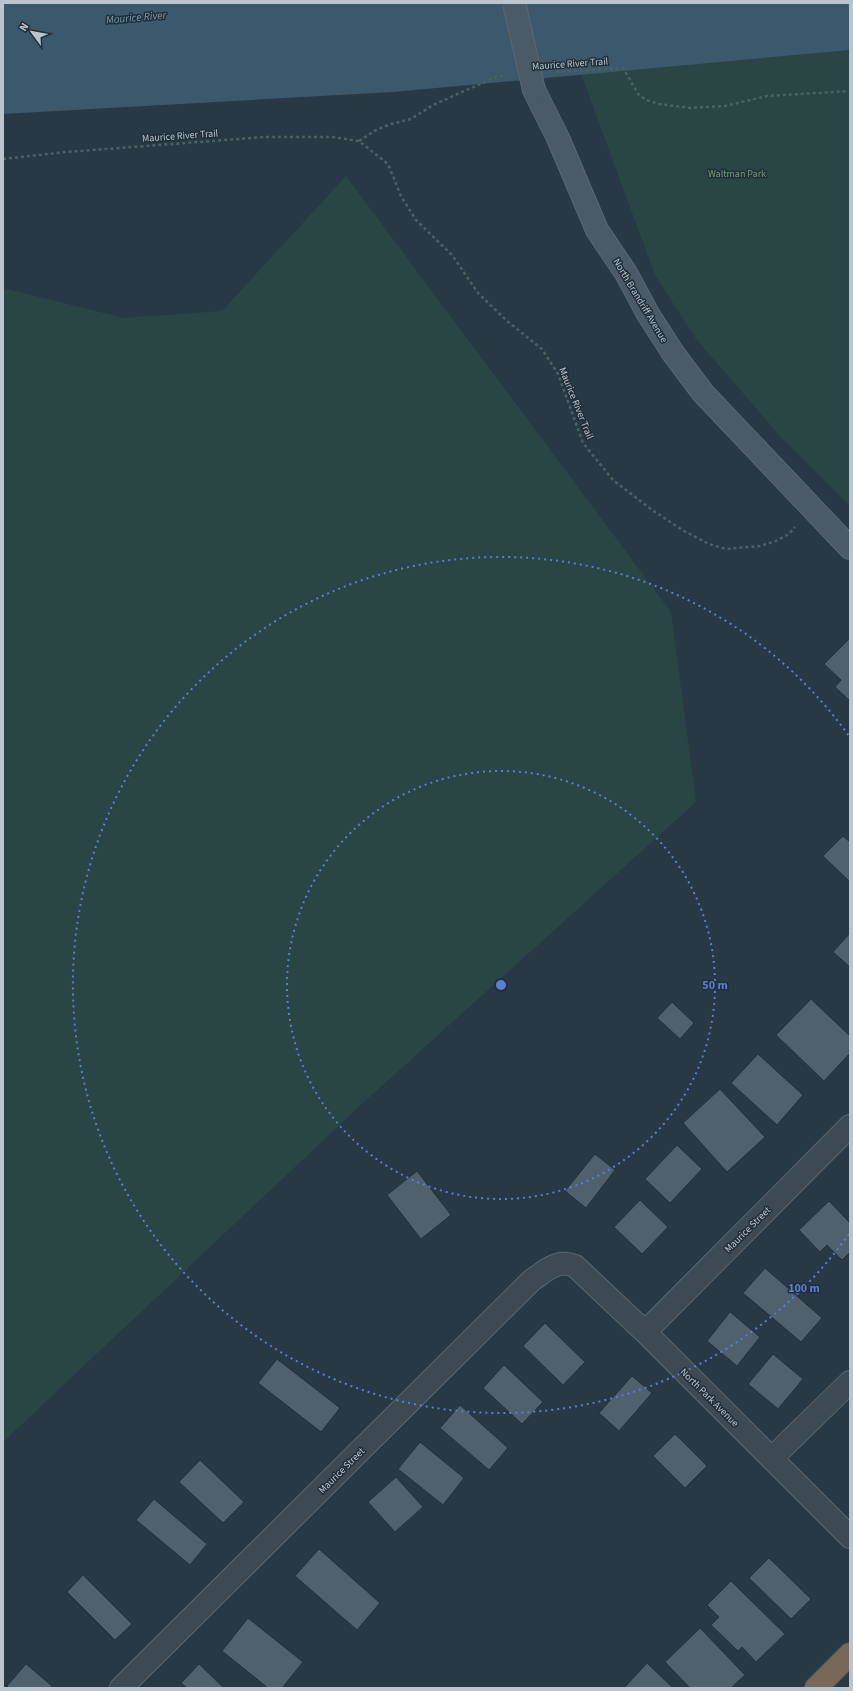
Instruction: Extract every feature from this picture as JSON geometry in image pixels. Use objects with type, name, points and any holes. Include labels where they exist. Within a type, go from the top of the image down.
[{"type":"highway","points":[[816,1688],[850,1654]]},
{"type":"main road","name":"North Brandriff Avenue","points":[[514,3],[534,90],[558,138],[597,230],[626,273],[648,314],[673,353],[703,393],[850,548]]},
{"type":"street","name":"Maurice Street","points":[[644,1332],[850,1126]]},
{"type":"street","name":"Maurice Street","points":[[121,1688],[532,1280],[553,1265],[566,1262]]},
{"type":"street","name":"North Park Avenue","points":[[566,1262],[575,1266],[644,1332],[850,1537]]},
{"type":"street","points":[[772,1458],[850,1382]]},
{"type":"path","name":"Maurice River Trail","points":[[552,72],[623,68],[640,95],[646,100],[659,104],[690,108],[725,106],[767,96],[850,91]]},
{"type":"path","points":[[358,141],[376,130],[391,124],[411,119],[433,105],[498,76],[506,76]]},
{"type":"path","name":"Maurice River Trail","points":[[3,159],[66,152],[265,136],[332,137],[358,141],[388,164],[402,196],[416,220],[452,256],[478,293],[507,321],[542,349],[558,374],[583,443],[613,480],[652,510],[684,531],[709,544],[726,549],[760,546],[776,541],[790,534],[811,507]]},
{"type":"green space","name":"Waltman Park","points":[[850,50],[850,506],[781,437],[696,339],[655,275],[581,74]]},
{"type":"green space","points":[[346,176],[671,612],[696,802],[364,1102],[3,1442],[3,288],[124,318],[222,311]]},
{"type":"water","name":"Maurice River","points":[[3,3],[850,3],[850,50],[393,92],[3,114]]},
{"type":"building","points":[[850,638],[850,701],[835,687],[841,680],[824,664]]},
{"type":"building","points":[[843,836],[850,842],[850,882],[823,856]]},
{"type":"building","points":[[850,933],[850,967],[833,952]]},
{"type":"building","points":[[811,999],[850,1036],[850,1053],[824,1081],[776,1035]]},
{"type":"building","points":[[672,1002],[694,1023],[680,1039],[657,1018]]},
{"type":"building","points":[[758,1054],[803,1095],[777,1125],[731,1083]]},
{"type":"building","points":[[720,1089],[765,1137],[727,1172],[683,1123]]},
{"type":"building","points":[[677,1145],[702,1169],[670,1203],[645,1179]]},
{"type":"building","points":[[595,1154],[615,1170],[586,1208],[565,1191]]},
{"type":"building","points":[[417,1171],[451,1215],[421,1239],[387,1195]]},
{"type":"building","points":[[640,1200],[668,1227],[642,1254],[614,1227]]},
{"type":"building","points":[[829,1201],[850,1223],[850,1252],[842,1260],[827,1245],[820,1252],[799,1230]]},
{"type":"building","points":[[765,1268],[822,1318],[801,1342],[743,1293]]},
{"type":"building","points":[[730,1312],[760,1337],[737,1366],[707,1341]]},
{"type":"building","points":[[545,1323],[585,1362],[563,1385],[523,1346]]},
{"type":"building","points":[[773,1354],[803,1379],[778,1409],[748,1384]]},
{"type":"building","points":[[277,1359],[340,1408],[321,1432],[258,1383]]},
{"type":"building","points":[[504,1365],[543,1402],[522,1424],[483,1388]]},
{"type":"building","points":[[632,1376],[652,1393],[619,1431],[599,1413]]},
{"type":"building","points":[[460,1405],[508,1448],[489,1470],[440,1428]]},
{"type":"building","points":[[675,1434],[707,1466],[685,1488],[653,1456]]},
{"type":"building","points":[[420,1442],[464,1478],[443,1505],[398,1469]]},
{"type":"building","points":[[200,1460],[244,1502],[223,1523],[179,1482]]},
{"type":"building","points":[[396,1477],[423,1507],[395,1532],[368,1502]]},
{"type":"building","points":[[154,1499],[207,1544],[190,1565],[136,1520]]},
{"type":"building","points":[[319,1549],[380,1603],[357,1630],[295,1576]]},
{"type":"building","points":[[769,1558],[811,1599],[791,1619],[749,1578]]},
{"type":"building","points":[[83,1575],[132,1624],[115,1640],[67,1592]]},
{"type":"building","points":[[731,1581],[785,1634],[756,1662],[742,1647],[738,1651],[711,1625],[719,1617],[707,1605]]},
{"type":"building","points":[[248,1618],[303,1662],[282,1688],[268,1688],[222,1651]]},
{"type":"building","points":[[700,1628],[745,1675],[731,1688],[690,1688],[665,1662]]},
{"type":"building","points":[[647,1663],[673,1688],[624,1688]]},
{"type":"building","points":[[26,1664],[52,1686],[50,1688],[9,1688],[7,1686]]},
{"type":"building","points":[[199,1664],[224,1688],[187,1688],[181,1683]]}]
